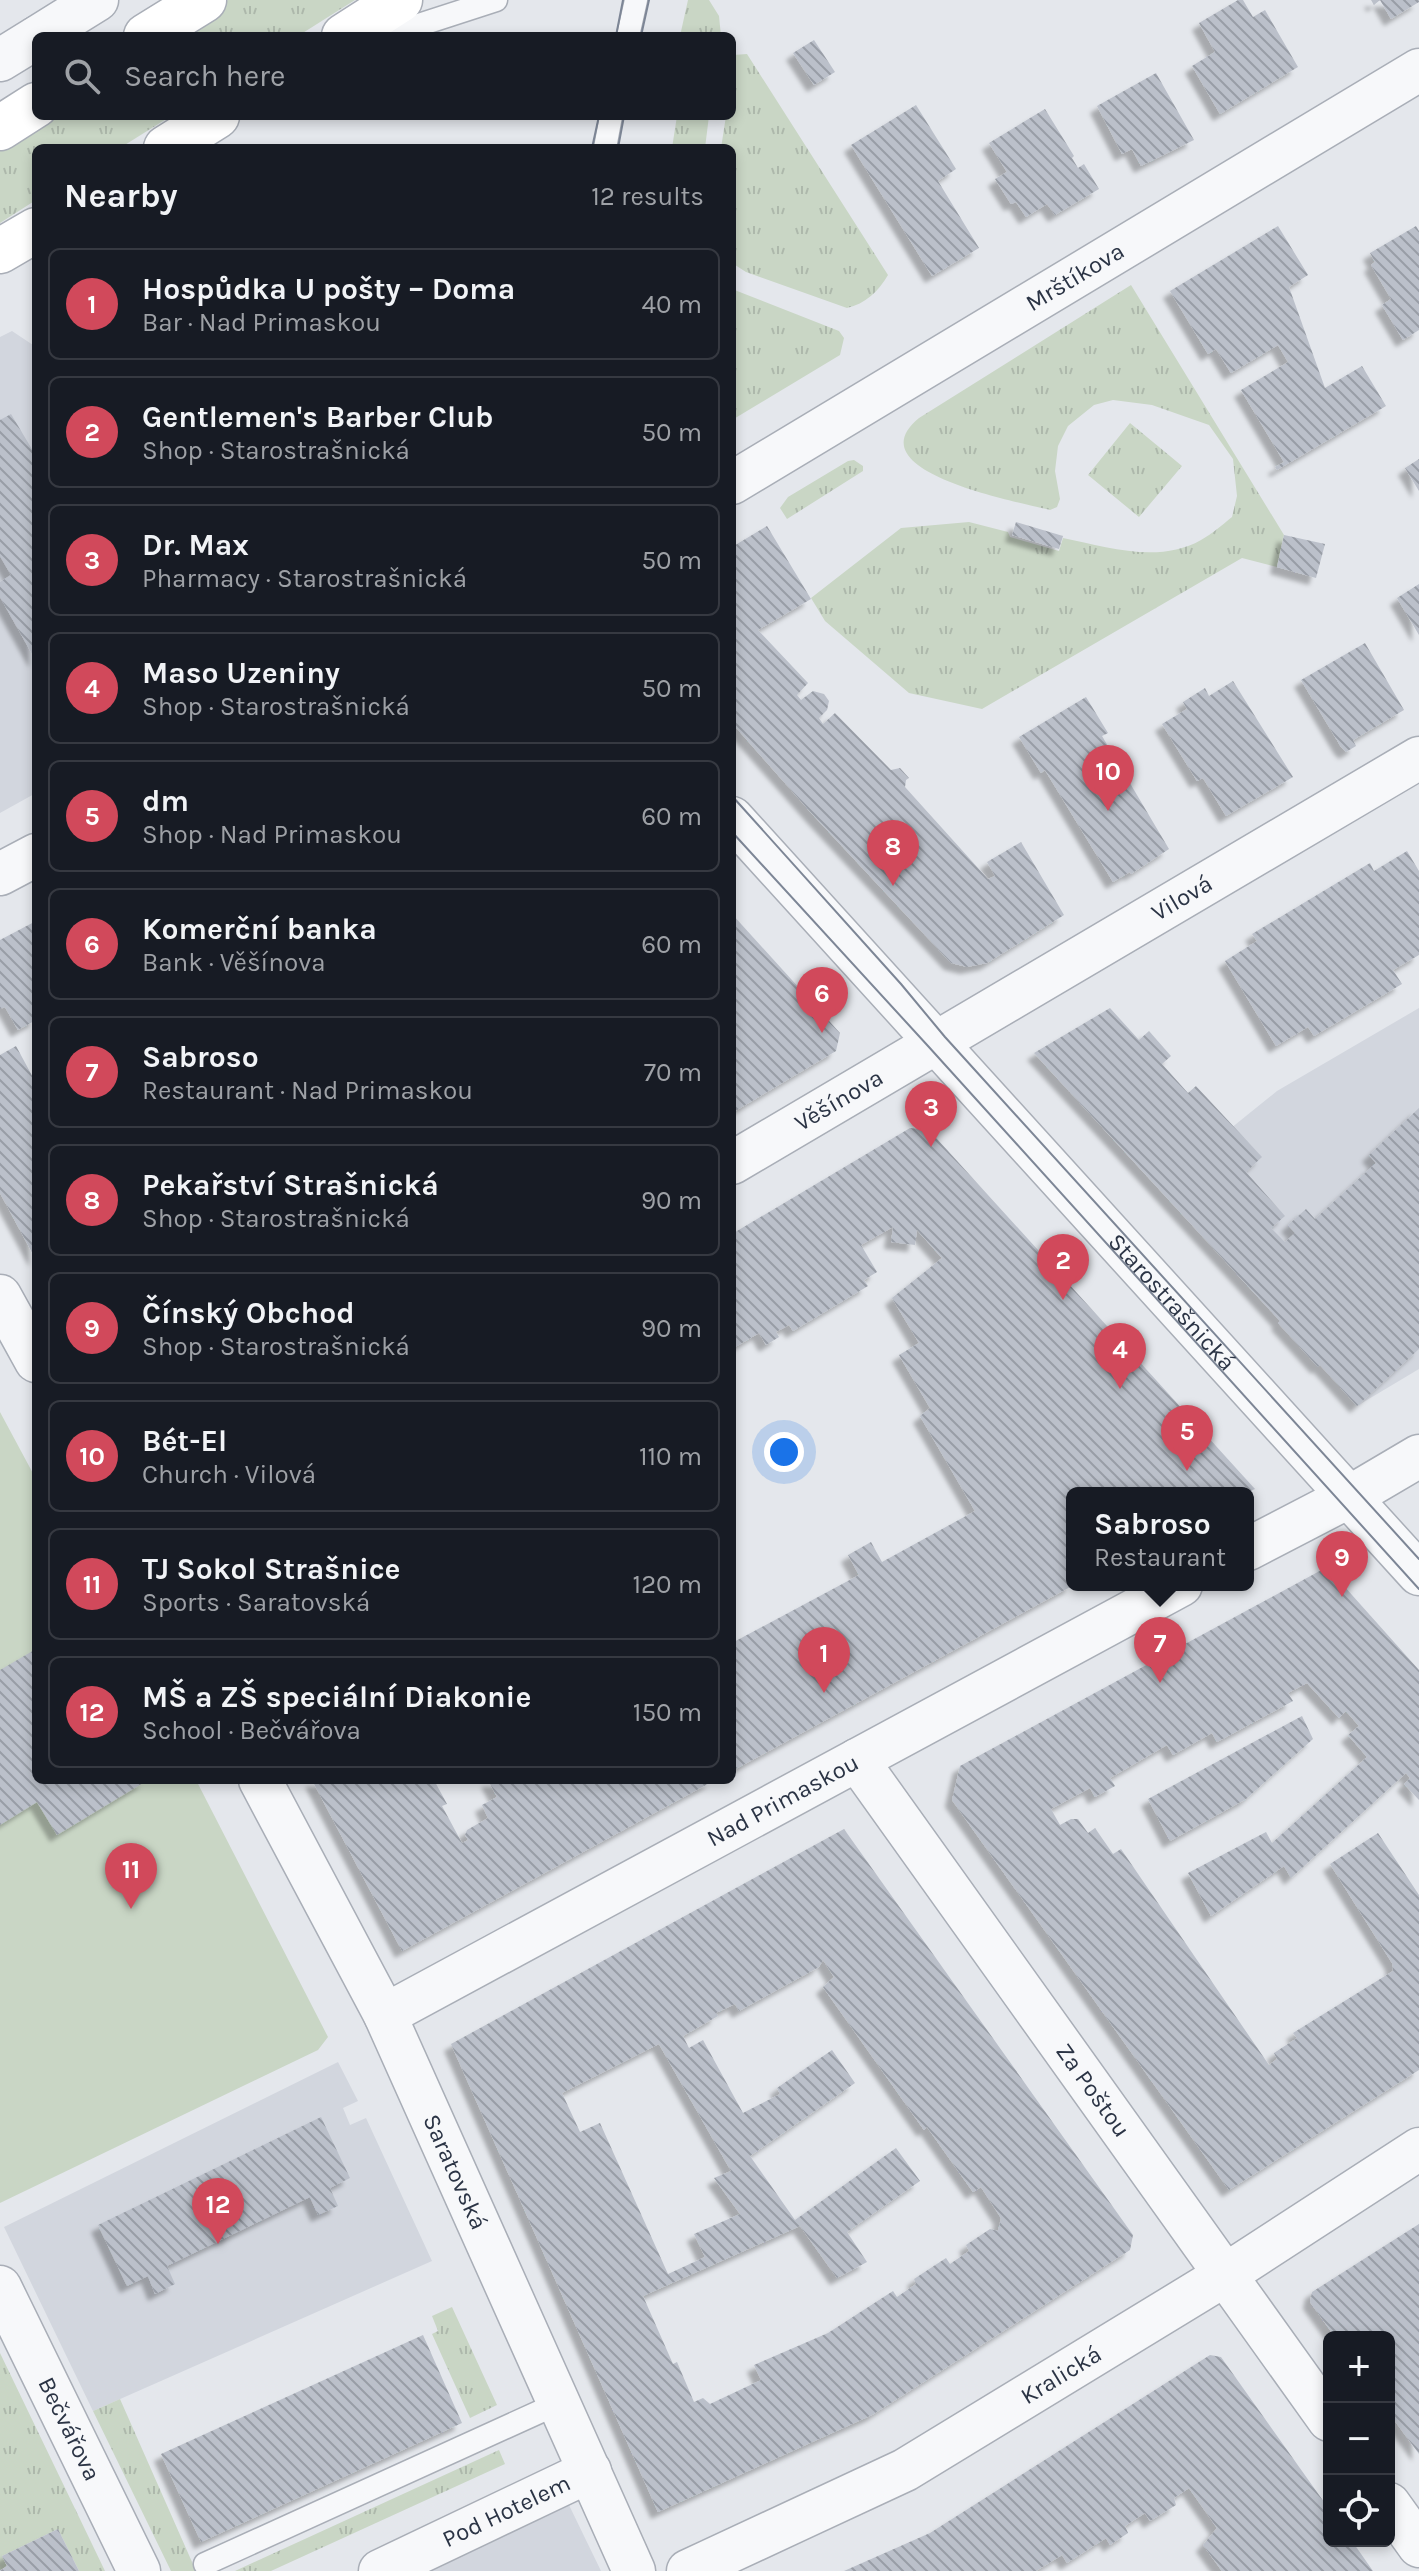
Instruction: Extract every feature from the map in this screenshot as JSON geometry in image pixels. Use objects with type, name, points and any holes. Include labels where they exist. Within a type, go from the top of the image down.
[{"type":"main road","points":[[152,32],[204,0]]},
{"type":"main road","points":[[350,32],[400,0]]},
{"type":"main road","points":[[0,128],[32,108]]},
{"type":"main road","points":[[172,144],[211,120]]},
{"type":"main road","points":[[0,251],[32,232]]},
{"type":"street","points":[[46,32],[97,0]]},
{"type":"street","points":[[0,60],[32,41]]},
{"type":"street","name":"Mrštíkova","points":[[736,481],[1419,70]]},
{"type":"street","name":"Vilová","points":[[940,1039],[1419,758]]},
{"type":"street","name":"Starostrašnická","points":[[736,822],[940,1039],[1419,1574]]},
{"type":"street","points":[[0,874],[32,857]]},
{"type":"street","name":"Věšínova","points":[[736,1161],[940,1039]]},
{"type":"street","points":[[0,1296],[32,1354]]},
{"type":"street","points":[[1254,1546],[1349,1497],[1419,1456]]},
{"type":"street","name":"Nad Primaskou","points":[[385,2015],[1170,1591]]},
{"type":"street","name":"Za Poštou","points":[[857,1760],[1323,2412]]},
{"type":"street","name":"Saratovská","points":[[262,1784],[385,2015],[634,2571]]},
{"type":"street","name":"Kralická","points":[[688,2571],[905,2470],[1225,2275],[1419,2149]]},
{"type":"street","name":"Bečvářova","points":[[0,2287],[139,2571]]},
{"type":"street","name":"Pod Hotelem","points":[[380,2571],[590,2471]]},
{"type":"street","points":[[1395,2512],[1419,2546]]},
{"type":"lane","points":[[397,32],[496,0]]},
{"type":"lane","points":[[629,32],[636,0]]},
{"type":"lane","points":[[606,144],[610,120]]},
{"type":"lane","points":[[205,2564],[559,2403]]},
{"type":"shaded area","points":[[12,331],[32,344],[32,795],[0,813],[0,337]]},
{"type":"shaded area","points":[[1419,1008],[1419,1369],[1357,1406],[1278,1323],[1280,1321],[1158,1187],[1277,1091]]},
{"type":"shaded area","points":[[338,2062],[358,2101],[343,2108],[350,2125],[366,2118],[432,2261],[93,2411],[4,2227]]},
{"type":"shaded area","points":[[568,2503],[601,2571],[427,2571]]},
{"type":"green space","points":[[228,0],[355,0],[304,32],[177,32]]},
{"type":"green space","points":[[688,0],[709,0],[719,16],[721,32],[681,32]]},
{"type":"green space","points":[[747,54],[888,275],[866,300],[847,308],[746,272],[736,266],[736,144],[722,144],[725,120],[736,120],[736,55]]},
{"type":"green space","points":[[39,120],[165,120],[126,144],[32,144],[32,203],[0,223],[0,144]]},
{"type":"green space","points":[[676,120],[708,120],[706,144],[673,144]]},
{"type":"green space","points":[[1131,285],[1284,535],[1277,567],[1242,558],[982,709],[909,693],[825,621],[811,598],[901,528],[969,522],[1008,532],[1010,537],[1059,551],[1063,538],[1115,549],[1150,552],[1185,547],[1205,538],[1232,517],[1237,496],[1233,459],[1209,425],[1152,405],[1113,400],[1094,405],[1068,426],[1058,446],[1055,471],[1060,499],[1057,507],[1050,510],[948,481],[923,469],[907,454],[904,437],[919,418]]},
{"type":"green space","points":[[736,291],[839,331],[844,338],[840,355],[736,418]]},
{"type":"green space","points":[[1130,423],[1182,466],[1139,517],[1088,475]]},
{"type":"green space","points":[[854,460],[863,466],[863,471],[787,519],[780,508],[788,497]]},
{"type":"green space","points":[[0,1412],[32,1472],[32,1784],[198,1784],[328,2037],[318,2050],[0,2203]]},
{"type":"green space","points":[[452,2307],[497,2405],[470,2418],[432,2334],[438,2331],[432,2316]]},
{"type":"green space","points":[[0,2353],[105,2571],[79,2571],[58,2529],[2,2556],[7,2566],[0,2570]]},
{"type":"green space","points":[[120,2399],[196,2571],[171,2571],[93,2411]]},
{"type":"green space","points":[[499,2450],[505,2464],[271,2571],[235,2571]]},
{"type":"building","points":[[1243,0],[1253,17],[1265,10],[1298,67],[1220,114],[1192,66],[1215,52],[1199,23]]},
{"type":"building","points":[[1380,0],[1419,0],[1419,2],[1391,19]]},
{"type":"building","points":[[814,40],[835,72],[814,85],[793,53]]},
{"type":"building","points":[[1156,73],[1194,140],[1141,166],[1132,149],[1122,154],[1097,106]]},
{"type":"building","points":[[916,105],[956,169],[938,181],[979,248],[932,276],[851,145]]},
{"type":"building","points":[[1045,109],[1078,168],[1084,164],[1099,189],[1055,215],[1047,204],[1026,217],[1016,202],[1011,204],[995,179],[1007,172],[989,143]]},
{"type":"building","points":[[1278,226],[1308,275],[1289,287],[1325,388],[1362,366],[1386,406],[1277,470],[1275,467],[1284,462],[1241,390],[1288,362],[1278,345],[1231,373],[1216,349],[1208,354],[1170,291]]},
{"type":"building","points":[[1416,226],[1419,231],[1419,330],[1403,340],[1382,305],[1391,299],[1371,265],[1375,262],[1370,253]]},
{"type":"building","points":[[11,414],[32,449],[32,654],[0,597],[0,582],[11,575],[0,556],[0,420]]},
{"type":"building","points":[[1419,459],[1419,491],[1405,468]]},
{"type":"building","points":[[1016,522],[1063,536],[1059,549],[1012,535]]},
{"type":"building","points":[[767,526],[811,599],[758,630],[808,683],[797,695],[801,700],[813,691],[824,694],[829,701],[827,710],[819,718],[823,724],[835,713],[891,770],[900,768],[909,778],[905,787],[988,879],[995,876],[987,862],[1021,842],[1064,915],[987,963],[967,967],[951,963],[813,815],[736,728],[736,545]]},
{"type":"building","points":[[1284,535],[1325,544],[1316,578],[1277,567]]},
{"type":"building","points":[[1419,584],[1419,635],[1397,598]]},
{"type":"building","points":[[1365,643],[1404,710],[1353,740],[1356,746],[1346,752],[1301,680]]},
{"type":"building","points":[[1233,681],[1293,777],[1226,816],[1203,778],[1197,781],[1162,724],[1187,709],[1183,702],[1205,688],[1209,696]]},
{"type":"building","points":[[1086,697],[1108,733],[1102,736],[1169,849],[1113,882],[1045,770],[1041,773],[1019,737]]},
{"type":"building","points":[[1407,851],[1419,871],[1419,955],[1393,970],[1402,984],[1314,1036],[1308,1027],[1276,1046],[1225,961],[1257,941],[1252,934],[1370,863],[1374,871]]},
{"type":"building","points":[[736,918],[840,1033],[836,1051],[736,1111]]},
{"type":"building","points":[[32,923],[32,1022],[18,1030],[5,1007],[0,1009],[0,940]]},
{"type":"building","points":[[1110,1008],[1139,1040],[1149,1031],[1171,1056],[1162,1064],[1188,1093],[1196,1086],[1262,1157],[1246,1172],[1285,1216],[1271,1228],[1285,1242],[1295,1233],[1288,1225],[1306,1209],[1315,1219],[1376,1163],[1369,1155],[1419,1108],[1419,1349],[1357,1406],[1320,1365],[1318,1367],[1278,1323],[1280,1321],[1034,1053]]},
{"type":"building","points":[[16,1046],[32,1076],[32,1253],[0,1193],[0,1055]]},
{"type":"building","points":[[910,1128],[929,1130],[1253,1487],[1066,1487],[1066,1589],[736,1769],[736,1641],[859,1575],[848,1555],[871,1542],[882,1562],[975,1511],[920,1416],[930,1408],[899,1355],[919,1343],[892,1298],[942,1258],[917,1230],[915,1245],[891,1242],[893,1227],[861,1245],[877,1272],[864,1280],[868,1286],[793,1331],[789,1325],[776,1332],[779,1337],[766,1345],[759,1333],[736,1347],[736,1232]]},
{"type":"building","points":[[1327,1567],[1419,1670],[1419,1800],[1404,1784],[1410,1778],[1406,1773],[1291,1878],[1284,1866],[1211,1916],[1188,1873],[1266,1832],[1272,1843],[1367,1757],[1348,1735],[1359,1726],[1346,1711],[1339,1718],[1307,1683],[1288,1693],[1293,1701],[1217,1742],[1212,1733],[1173,1755],[1167,1745],[1110,1778],[1115,1786],[1095,1797],[1090,1788],[1051,1809],[1060,1825],[1078,1819],[1088,1833],[1095,1828],[1113,1854],[1121,1849],[1269,2065],[1277,2059],[1274,2053],[1297,2038],[1293,2033],[1393,1971],[1392,1963],[1330,1864],[1378,1833],[1419,1895],[1419,2070],[1229,2190],[952,1800],[960,1766]]},
{"type":"building","points":[[32,1651],[32,1784],[141,1784],[57,1835],[37,1802],[0,1825],[0,1670]]},
{"type":"building","points":[[1302,1716],[1313,1739],[1246,1799],[1170,1841],[1148,1799]]},
{"type":"building","points":[[314,1784],[436,1784],[447,1804],[442,1806],[462,1843],[468,1840],[465,1835],[467,1830],[488,1818],[482,1805],[497,1797],[490,1784],[708,1784],[402,1951]]},
{"type":"building","points":[[844,1829],[1133,2235],[1130,2250],[872,2415],[658,2512],[451,2044]],"holes":[[[823,1960],[834,1977],[823,1987],[924,2130],[927,2127],[973,2192],[981,2187],[1001,2218],[998,2231],[990,2229],[966,2245],[969,2251],[950,2264],[946,2258],[914,2279],[916,2284],[897,2297],[893,2291],[828,2333],[754,2365],[761,2380],[710,2404],[703,2398],[694,2402],[677,2362],[673,2364],[643,2296],[800,2226],[837,2278],[867,2262],[847,2232],[920,2181],[896,2148],[795,2220],[750,2156],[855,2083],[832,2050],[777,2088],[780,2094],[743,2113],[703,2040],[689,2048],[683,2036],[735,2004],[739,2011],[819,1967]],[[659,2044],[731,2171],[714,2178],[740,2214],[694,2234],[705,2257],[668,2274],[600,2123],[580,2132],[562,2093]]]},
{"type":"building","points":[[321,2117],[350,2178],[330,2188],[338,2206],[318,2215],[310,2197],[167,2266],[175,2284],[155,2294],[148,2276],[127,2286],[98,2225]]},
{"type":"building","points":[[1419,2224],[1419,2454],[1395,2421],[1395,2331],[1331,2331],[1310,2302],[1312,2292]]},
{"type":"building","points":[[423,2335],[462,2423],[201,2542],[161,2454]]},
{"type":"building","points":[[1210,2355],[1221,2357],[1323,2501],[1323,2547],[1356,2547],[1373,2571],[1222,2571],[1203,2545],[1217,2528],[1189,2488],[1174,2498],[1176,2505],[1150,2521],[1145,2513],[1125,2526],[1128,2533],[1110,2545],[1106,2538],[1067,2563],[1062,2555],[1036,2571],[844,2571],[930,2533]]},
{"type":"building","points":[[58,2529],[79,2571],[0,2571],[7,2566],[2,2556]]},
{"type":"tram line","points":[[617,32],[623,0]]},
{"type":"tram line","points":[[642,32],[649,0]]},
{"type":"tram line","points":[[593,144],[598,120]]},
{"type":"tram line","points":[[619,144],[623,120]]},
{"type":"tram line","points":[[736,800],[945,1037],[1419,1559]]},
{"type":"tram line","points":[[736,836],[1419,1589]]},
{"type":"place","name":"Bét-El","points":[[1108,811]]},
{"type":"place","name":"Pekařství Strašnická","points":[[893,886]]},
{"type":"place","name":"Komerční banka","points":[[822,1033]]},
{"type":"place","name":"Dr. Max","points":[[931,1147]]},
{"type":"place","name":"Gentlemen's Barber Club","points":[[1063,1300]]},
{"type":"place","name":"Maso Uzeniny","points":[[1120,1389]]},
{"type":"place","name":"dm","points":[[1187,1471]]},
{"type":"place","name":"Čínský Obchod","points":[[1342,1597]]},
{"type":"place","name":"Sabroso","points":[[1160,1683]]},
{"type":"place","name":"Hospůdka U pošty – Doma","points":[[824,1693]]},
{"type":"place","name":"TJ Sokol Strašnice","points":[[131,1909]]},
{"type":"place","name":"MŠ a ZŠ speciální Diakonie","points":[[218,2244]]}]
